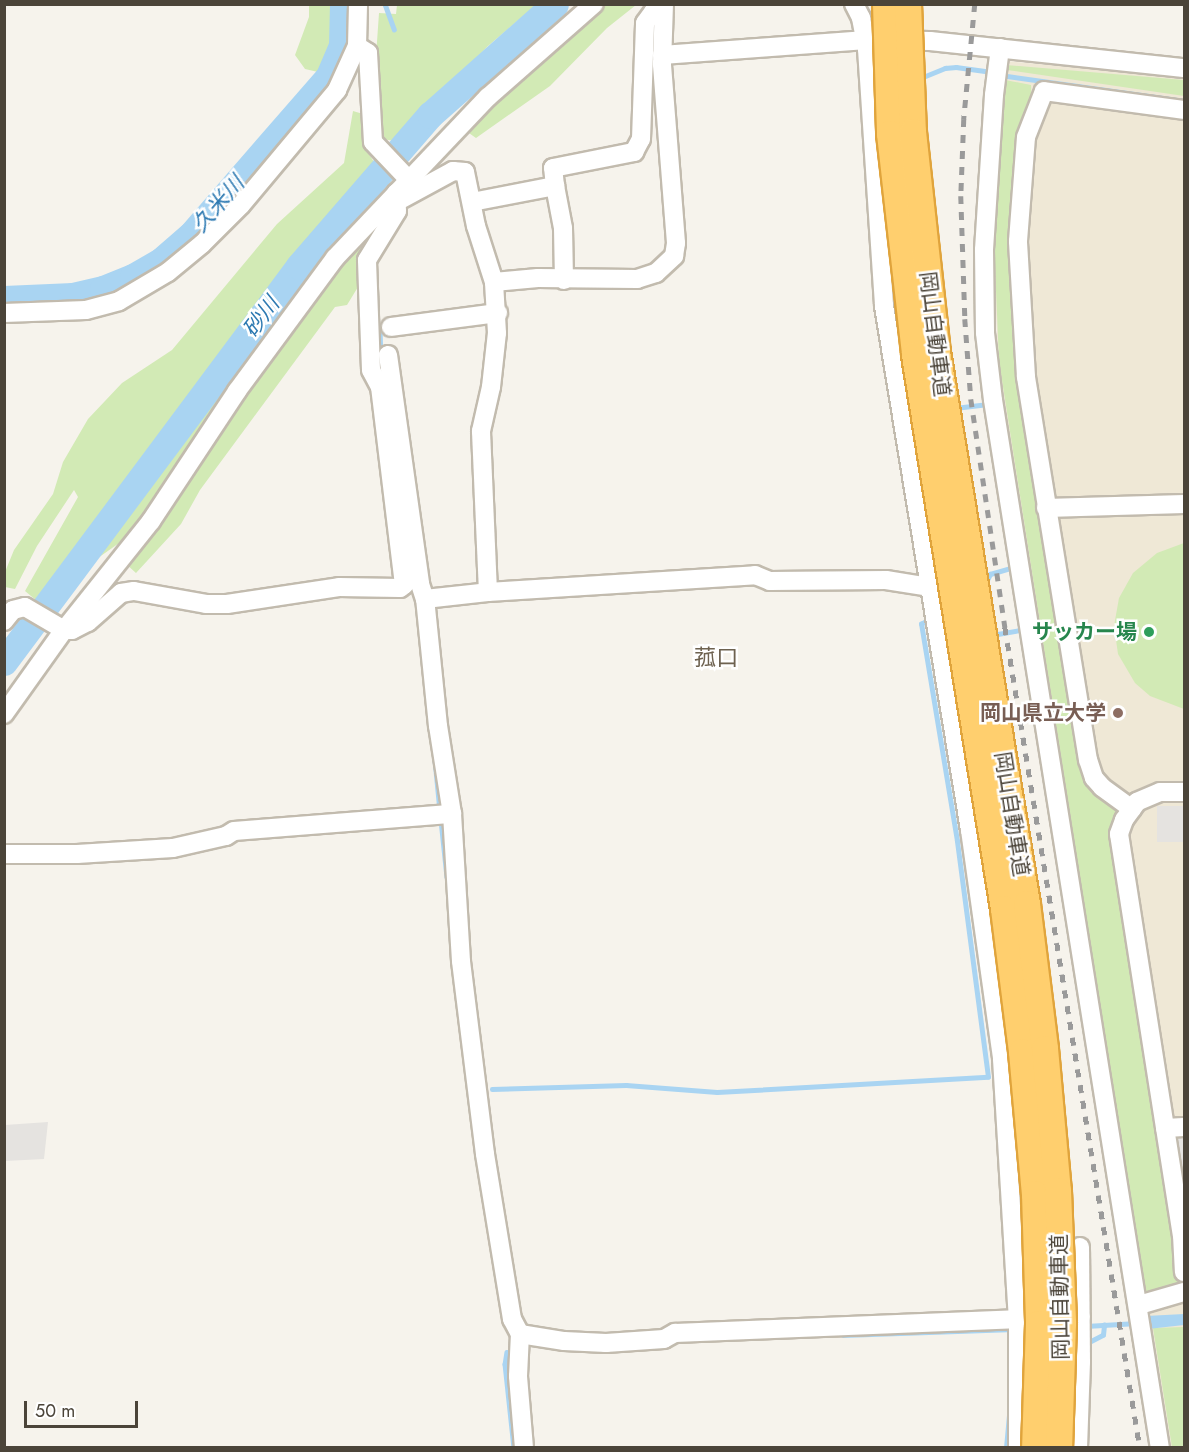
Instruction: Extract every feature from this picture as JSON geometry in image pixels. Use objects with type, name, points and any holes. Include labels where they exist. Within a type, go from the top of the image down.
[{"type":"highway","name":"岡山自動車道","points":[[886,4],[890,134],[915,355],[1004,909],[1022,1052],[1035,1194],[1038,1300],[1035,1448]]},
{"type":"highway","name":"岡山自動車道","points":[[908,4],[913,132],[937,352],[1027,904],[1045,1049],[1058,1191],[1063,1323],[1059,1448]]},
{"type":"street","points":[[4,313],[71,312],[102,306],[142,289],[168,272],[202,244],[241,205],[344,80],[357,46],[358,4]]},
{"type":"street","points":[[4,714],[58,626],[151,521],[237,391],[335,258],[396,198],[407,177],[488,98],[594,4]]},
{"type":"street","points":[[854,4],[866,40],[884,306],[970,830],[1002,1059],[1018,1327],[1018,1448]]},
{"type":"street","points":[[494,282],[538,278],[637,279],[656,273],[674,256],[676,243],[662,55],[664,5]]},
{"type":"street","points":[[564,280],[563,228],[552,168],[634,152],[639,146],[645,23],[653,12],[664,5]]},
{"type":"street","points":[[662,55],[866,40],[930,41],[1185,68]]},
{"type":"street","points":[[357,46],[368,53],[373,142],[407,177]]},
{"type":"street","points":[[1000,48],[984,250],[986,333],[993,403],[1143,1306],[1143,1332],[1160,1448]]},
{"type":"street","points":[[1132,808],[1102,787],[1094,777],[1088,760],[1026,377],[1018,241],[1026,137],[1029,124],[1044,91],[1185,110]]},
{"type":"street","points":[[396,198],[453,171],[465,172],[476,226],[494,282],[498,313],[491,387],[481,431],[488,592]]},
{"type":"street","points":[[472,202],[555,186]]},
{"type":"street","points":[[396,198],[397,211],[367,260],[371,370],[380,387],[438,726],[444,815],[485,1154],[512,1319],[520,1334],[518,1376],[524,1448]]},
{"type":"street","points":[[391,327],[498,313]]},
{"type":"street","points":[[388,355],[415,587]]},
{"type":"street","points":[[1046,508],[1185,504]]},
{"type":"street","points":[[4,621],[13,610],[25,607],[58,626],[72,630],[88,622],[121,593],[134,591],[206,604],[227,604],[294,596],[339,586],[415,587],[488,592],[755,574],[770,580],[886,580],[930,587]]},
{"type":"street","points":[[1185,792],[1153,794],[1137,802],[1119,834],[1182,1235],[1185,1272]]},
{"type":"street","points":[[4,854],[77,854],[173,848],[226,836],[234,831],[444,815]]},
{"type":"street","points":[[1165,1128],[1185,1127]]},
{"type":"street","points":[[1078,1448],[1080,1247]]},
{"type":"street","points":[[1143,1306],[1185,1292]]},
{"type":"street","points":[[520,1334],[564,1341],[606,1343],[664,1339],[675,1333],[1081,1325]]},
{"type":"shaded area","name":"岡山県立大学","points":[[1006,61],[1184,77],[1184,1447],[1171,1447],[1144,1296],[998,362],[993,242]]},
{"type":"shaded area","points":[[1157,806],[1184,806],[1184,842],[1157,842]]},
{"type":"shaded area","points":[[48,1122],[44,1159],[5,1161],[5,1125]]},
{"type":"shaded area","points":[[1184,1134],[1184,1216],[1175,1145],[1178,1138]]},
{"type":"green space","points":[[309,5],[338,5],[340,31],[330,59],[318,72],[305,69],[295,55],[309,17]]},
{"type":"green space","points":[[397,5],[536,5],[488,46],[396,141],[381,139],[376,56],[379,13],[396,14]]},
{"type":"green space","points":[[605,5],[636,5],[607,28],[550,86],[476,138],[466,131],[528,74],[566,44]]},
{"type":"green space","points":[[1006,65],[1184,80],[1184,96],[1007,70]]},
{"type":"green space","points":[[1005,80],[1031,85],[1032,106],[1014,243],[1082,752],[1118,812],[1110,832],[1113,857],[1175,1236],[1179,1289],[1145,1294],[999,361],[994,243]]},
{"type":"green space","points":[[353,111],[363,114],[363,145],[376,165],[377,202],[230,390],[122,541],[37,601],[25,591],[78,497],[74,490],[37,546],[15,589],[5,587],[5,572],[14,550],[53,494],[63,462],[88,419],[122,383],[172,350],[277,224],[344,163]]},
{"type":"green space","points":[[376,222],[378,229],[361,263],[358,287],[347,305],[335,307],[200,490],[181,524],[136,573],[126,564],[242,393],[342,259]]},
{"type":"green space","name":"サッカー場","points":[[1184,543],[1184,709],[1150,696],[1135,683],[1118,654],[1114,626],[1119,598],[1133,573],[1157,553]]},
{"type":"green space","points":[[1184,1327],[1184,1447],[1172,1447],[1153,1328]]},
{"type":"water","points":[[1184,1314],[1184,1325],[1148,1329],[1146,1316]]},
{"type":"waterway","name":"久米川","points":[[4,299],[73,296],[103,289],[133,277],[162,260],[190,236],[329,76],[342,45],[343,4]]},
{"type":"waterway","points":[[385,4],[394,29]]},
{"type":"waterway","name":"砂川","points":[[4,662],[299,266],[430,115],[555,4]]},
{"type":"waterway","points":[[923,77],[945,68],[956,67],[992,72]]},
{"type":"waterway","points":[[1000,75],[1184,101]]},
{"type":"waterway","points":[[380,329],[381,353]]},
{"type":"waterway","points":[[955,408],[988,404]]},
{"type":"waterway","points":[[985,584],[990,574],[1014,567]]},
{"type":"waterway","points":[[492,1089],[626,1085],[717,1092],[988,1077],[957,841],[921,624],[926,621]]},
{"type":"waterway","points":[[992,635],[1025,629]]},
{"type":"waterway","points":[[435,760],[440,811]]},
{"type":"waterway","points":[[441,820],[447,877]]},
{"type":"waterway","points":[[1086,1326],[1137,1323]]},
{"type":"waterway","points":[[1091,1341],[1103,1335],[1104,1325]]},
{"type":"waterway","points":[[843,1335],[1014,1329]]},
{"type":"waterway","points":[[507,1352],[505,1364],[514,1448]]},
{"type":"waterway","points":[[1006,1448],[1010,1404]]},
{"type":"railway","points":[[975,4],[964,119],[961,196],[965,319],[971,399],[1005,627],[1140,1448]]},
{"type":"place","name":"サッカー場","points":[[1149,632]]},
{"type":"place","name":"岡山県立大学","points":[[1118,713]]},
{"type":"district","name":"菰口","points":[[716,658]]}]
